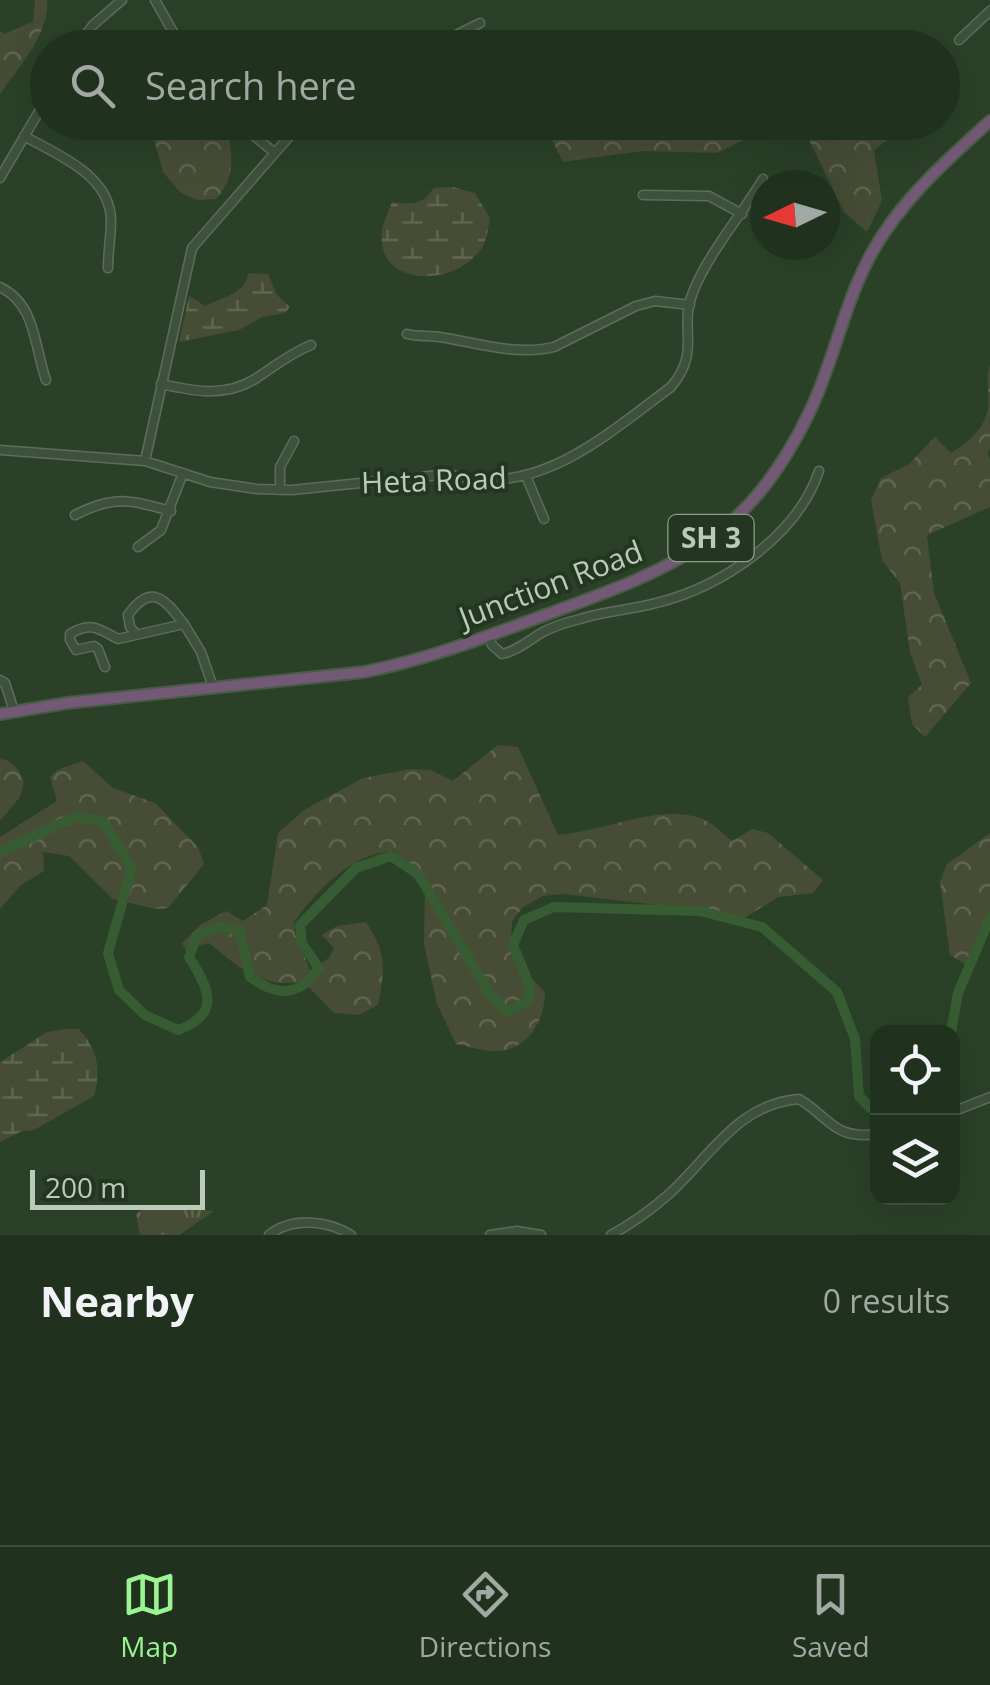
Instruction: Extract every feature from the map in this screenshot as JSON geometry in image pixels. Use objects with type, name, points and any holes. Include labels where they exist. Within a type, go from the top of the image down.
[{"type":"highway","name":"Junction Road","points":[[14,711],[364,672],[409,663],[649,576],[690,555],[762,492],[810,410],[866,263],[892,219],[990,120]]},
{"type":"highway","name":"SH 3","points":[[0,714],[14,711]]},
{"type":"street","points":[[89,30],[122,0]]},
{"type":"street","points":[[155,0],[172,30]]},
{"type":"street","points":[[960,38],[990,11]]},
{"type":"street","points":[[466,30],[480,23]]},
{"type":"street","points":[[0,178],[30,126]]},
{"type":"street","points":[[24,136],[30,139]]},
{"type":"street","points":[[31,140],[76,166],[102,189],[111,220],[108,268]]},
{"type":"street","points":[[259,140],[275,153]]},
{"type":"street","points":[[145,461],[192,248],[286,140]]},
{"type":"street","points":[[643,195],[709,196],[742,214]]},
{"type":"street","name":"Heta Road","points":[[0,450],[145,461],[225,485],[280,490],[450,474],[490,482],[526,476],[578,455],[671,388],[682,375],[690,352],[690,305],[699,278],[750,201]]},
{"type":"street","points":[[0,287],[12,292],[24,306],[46,380]]},
{"type":"street","points":[[407,334],[524,351],[542,350],[636,306],[656,301],[690,305]]},
{"type":"street","points":[[160,384],[200,392],[230,390],[258,377],[292,352],[311,346]]},
{"type":"street","points":[[280,490],[280,467],[294,441]]},
{"type":"street","points":[[490,636],[492,645],[502,654],[514,651],[545,630],[660,602],[696,589],[769,545],[810,496],[819,471]]},
{"type":"street","points":[[138,547],[162,530],[184,473]]},
{"type":"street","points":[[526,476],[544,518]]},
{"type":"street","points":[[75,515],[110,500],[126,499],[171,511]]},
{"type":"street","points":[[136,634],[128,615],[140,602],[157,596],[165,599],[201,652],[213,687]]},
{"type":"street","points":[[104,667],[98,649],[94,646],[76,650],[70,634],[91,625],[118,639],[184,624]]},
{"type":"street","points":[[0,680],[14,711]]},
{"type":"street","points":[[960,1109],[990,1097]]},
{"type":"street","points":[[611,1235],[670,1193],[729,1130],[758,1110],[782,1100],[799,1099],[830,1126],[870,1135]]},
{"type":"street","points":[[269,1235],[286,1225],[306,1224],[328,1224],[351,1235]]},
{"type":"street","points":[[490,1235],[517,1231],[540,1235]]},
{"type":"green space","points":[[35,0],[47,0],[42,30],[30,30],[30,51],[0,94],[0,31],[4,34],[33,22]]},
{"type":"green space","points":[[153,140],[230,141],[230,172],[216,199],[197,200],[180,192],[163,172]]},
{"type":"green space","points":[[552,140],[744,140],[717,153],[642,151],[563,162]]},
{"type":"green space","points":[[809,140],[887,140],[874,150],[882,201],[867,232],[840,204],[840,170],[824,170]]},
{"type":"green space","points":[[453,187],[475,193],[490,218],[481,249],[453,271],[419,276],[403,272],[383,250],[382,232],[392,202],[416,202],[434,188]]},
{"type":"green space","points":[[248,273],[268,274],[277,295],[290,307],[285,313],[262,317],[239,330],[179,342],[189,296],[205,306],[238,290]]},
{"type":"green space","points":[[990,365],[990,507],[927,535],[934,593],[971,683],[925,737],[912,724],[908,697],[922,685],[910,653],[900,583],[882,560],[871,500],[881,478],[909,464],[935,437],[951,453],[975,434],[988,408]]},
{"type":"green space","points":[[498,745],[518,747],[558,835],[648,816],[683,815],[704,820],[732,841],[752,829],[768,833],[823,880],[813,893],[778,897],[744,918],[698,906],[564,894],[543,896],[523,907],[512,921],[511,941],[521,968],[545,992],[542,1012],[526,1039],[497,1051],[456,1044],[437,1004],[424,943],[425,887],[394,851],[364,858],[337,875],[294,922],[310,970],[329,958],[334,948],[322,935],[337,926],[366,922],[383,962],[378,1005],[359,1015],[334,1013],[303,981],[264,979],[241,968],[209,943],[196,946],[192,962],[182,943],[200,925],[226,911],[243,921],[267,905],[278,833],[304,810],[363,778],[411,769],[431,770],[453,781]]},
{"type":"green space","points":[[0,759],[12,764],[24,782],[20,797],[0,821]]},
{"type":"green space","points":[[83,761],[113,788],[155,803],[198,847],[204,864],[168,908],[113,899],[69,856],[43,852],[44,871],[21,885],[0,909],[0,837],[57,801],[50,777],[57,770]]},
{"type":"green space","points":[[990,833],[990,915],[965,964],[950,955],[940,882],[947,864]]},
{"type":"green space","points":[[79,1029],[94,1052],[98,1077],[94,1096],[34,1130],[22,1131],[0,1142],[0,1062],[47,1032]]},
{"type":"green space","points":[[151,1205],[214,1211],[179,1235],[140,1235],[136,1214]]},
{"type":"waterway","points":[[0,852],[75,817],[103,821],[132,868],[108,953],[119,990],[145,1015],[178,1030],[201,1016],[208,1000],[189,957],[197,935],[220,927],[240,931],[250,977],[278,991],[295,989],[319,968],[302,944],[300,925],[356,868],[391,856],[418,874],[491,996],[507,1012],[528,1001],[530,986],[513,945],[524,920],[554,907],[700,911],[762,927],[837,992],[855,1039],[859,1096],[870,1108]]},
{"type":"waterway","points":[[952,1025],[958,993],[990,918]]}]
